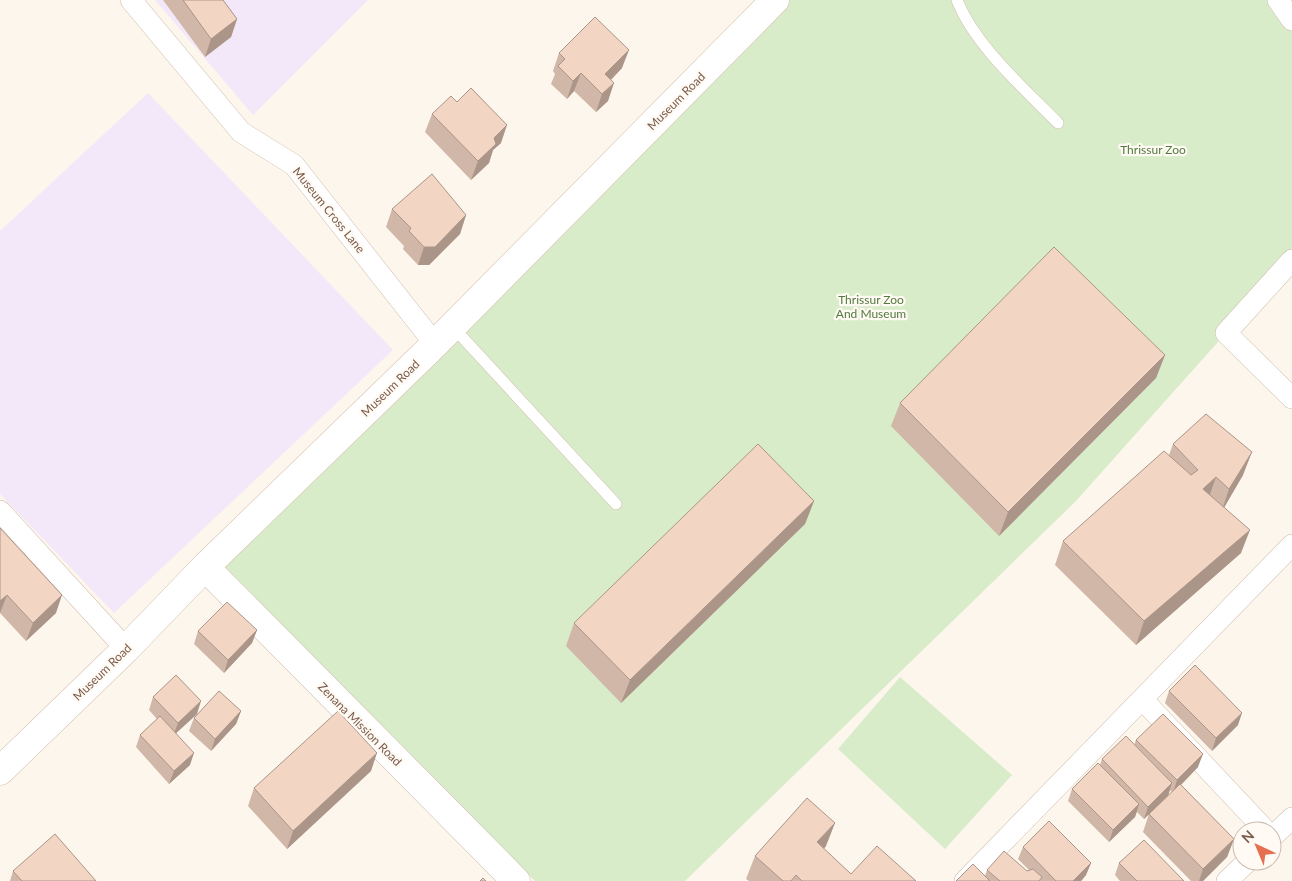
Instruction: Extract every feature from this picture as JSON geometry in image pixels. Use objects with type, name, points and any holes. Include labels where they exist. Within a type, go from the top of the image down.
[{"type":"main road","name":"Museum Road","points":[[0,771],[126,648],[205,567],[444,335],[775,0]]},
{"type":"main road","name":"Zenana Mission Road","points":[[205,567],[516,881]]},
{"type":"street","name":"Museum Cross Lane","points":[[131,0],[241,132],[294,165],[444,335]]},
{"type":"street","points":[[1278,0],[1292,20]]},
{"type":"street","points":[[1292,260],[1226,333],[1292,398]]},
{"type":"street","points":[[0,511],[126,648]]},
{"type":"street","points":[[965,881],[1292,545]]},
{"type":"street","points":[[1142,699],[1257,821]]},
{"type":"street","points":[[1282,828],[1292,818]]},
{"type":"street","points":[[1227,881],[1238,871]]},
{"type":"lane","points":[[957,0],[964,16],[989,51],[1058,123]]},
{"type":"lane","points":[[444,335],[616,504]]},
{"type":"shaded area","points":[[155,0],[368,0],[253,115]]},
{"type":"shaded area","points":[[148,93],[393,350],[114,613],[0,494],[0,231]]},
{"type":"green space","name":"Thrissur Zoo And Museum","points":[[775,0],[1268,0],[1292,24],[1292,274],[1226,333],[1075,502],[685,881],[535,881],[205,567]]},
{"type":"green space","points":[[900,677],[1012,775],[945,849],[838,749]]},
{"type":"building","points":[[183,0],[223,0],[237,19],[211,39]]},
{"type":"building","points":[[595,17],[629,50],[605,74],[614,83],[602,94],[581,73],[573,81],[558,66],[565,59],[559,53]]},
{"type":"building","points":[[471,88],[507,125],[494,138],[496,144],[478,161],[432,114],[451,96],[457,102]]},
{"type":"building","points":[[432,174],[466,215],[435,247],[424,247],[409,231],[411,228],[392,209]]},
{"type":"building","points":[[1054,247],[1165,355],[1008,512],[900,403]]},
{"type":"building","points":[[1206,414],[1252,452],[1229,489],[1216,477],[1203,489],[1250,530],[1144,621],[1063,541],[1164,451],[1191,475],[1198,470],[1173,444]]},
{"type":"building","points":[[758,444],[814,501],[630,680],[574,623]]},
{"type":"building","points":[[0,528],[62,595],[33,623],[7,595],[0,601]]},
{"type":"building","points":[[227,602],[257,630],[228,660],[198,631]]},
{"type":"building","points":[[1195,665],[1242,713],[1216,738],[1169,691]]},
{"type":"building","points":[[176,675],[201,701],[178,723],[153,697]]},
{"type":"building","points":[[219,691],[241,711],[215,739],[194,718]]},
{"type":"building","points":[[338,711],[377,753],[293,831],[254,788]]},
{"type":"building","points":[[1163,714],[1203,754],[1177,780],[1136,740]]},
{"type":"building","points":[[160,716],[194,753],[174,771],[140,735]]},
{"type":"building","points":[[1126,736],[1172,783],[1148,807],[1102,759]]},
{"type":"building","points":[[1098,763],[1139,804],[1113,830],[1072,789]]},
{"type":"building","points":[[1180,784],[1232,837],[1232,841],[1203,869],[1149,814]]},
{"type":"building","points":[[807,798],[835,823],[817,842],[851,874],[877,846],[916,881],[802,881],[796,875],[791,881],[783,881],[755,856]]},
{"type":"building","points":[[1049,821],[1091,863],[1073,881],[1056,881],[1023,847]]},
{"type":"building","points":[[55,834],[96,881],[22,881],[13,871]]},
{"type":"building","points":[[1144,840],[1184,881],[1137,881],[1119,863]]},
{"type":"building","points":[[1004,851],[1027,871],[1033,869],[1042,877],[1039,881],[1000,881],[987,870]]},
{"type":"building","points":[[973,864],[990,881],[956,881]]},
{"type":"park label","name":"Thrissur Zoo","points":[[1153,149]]}]
